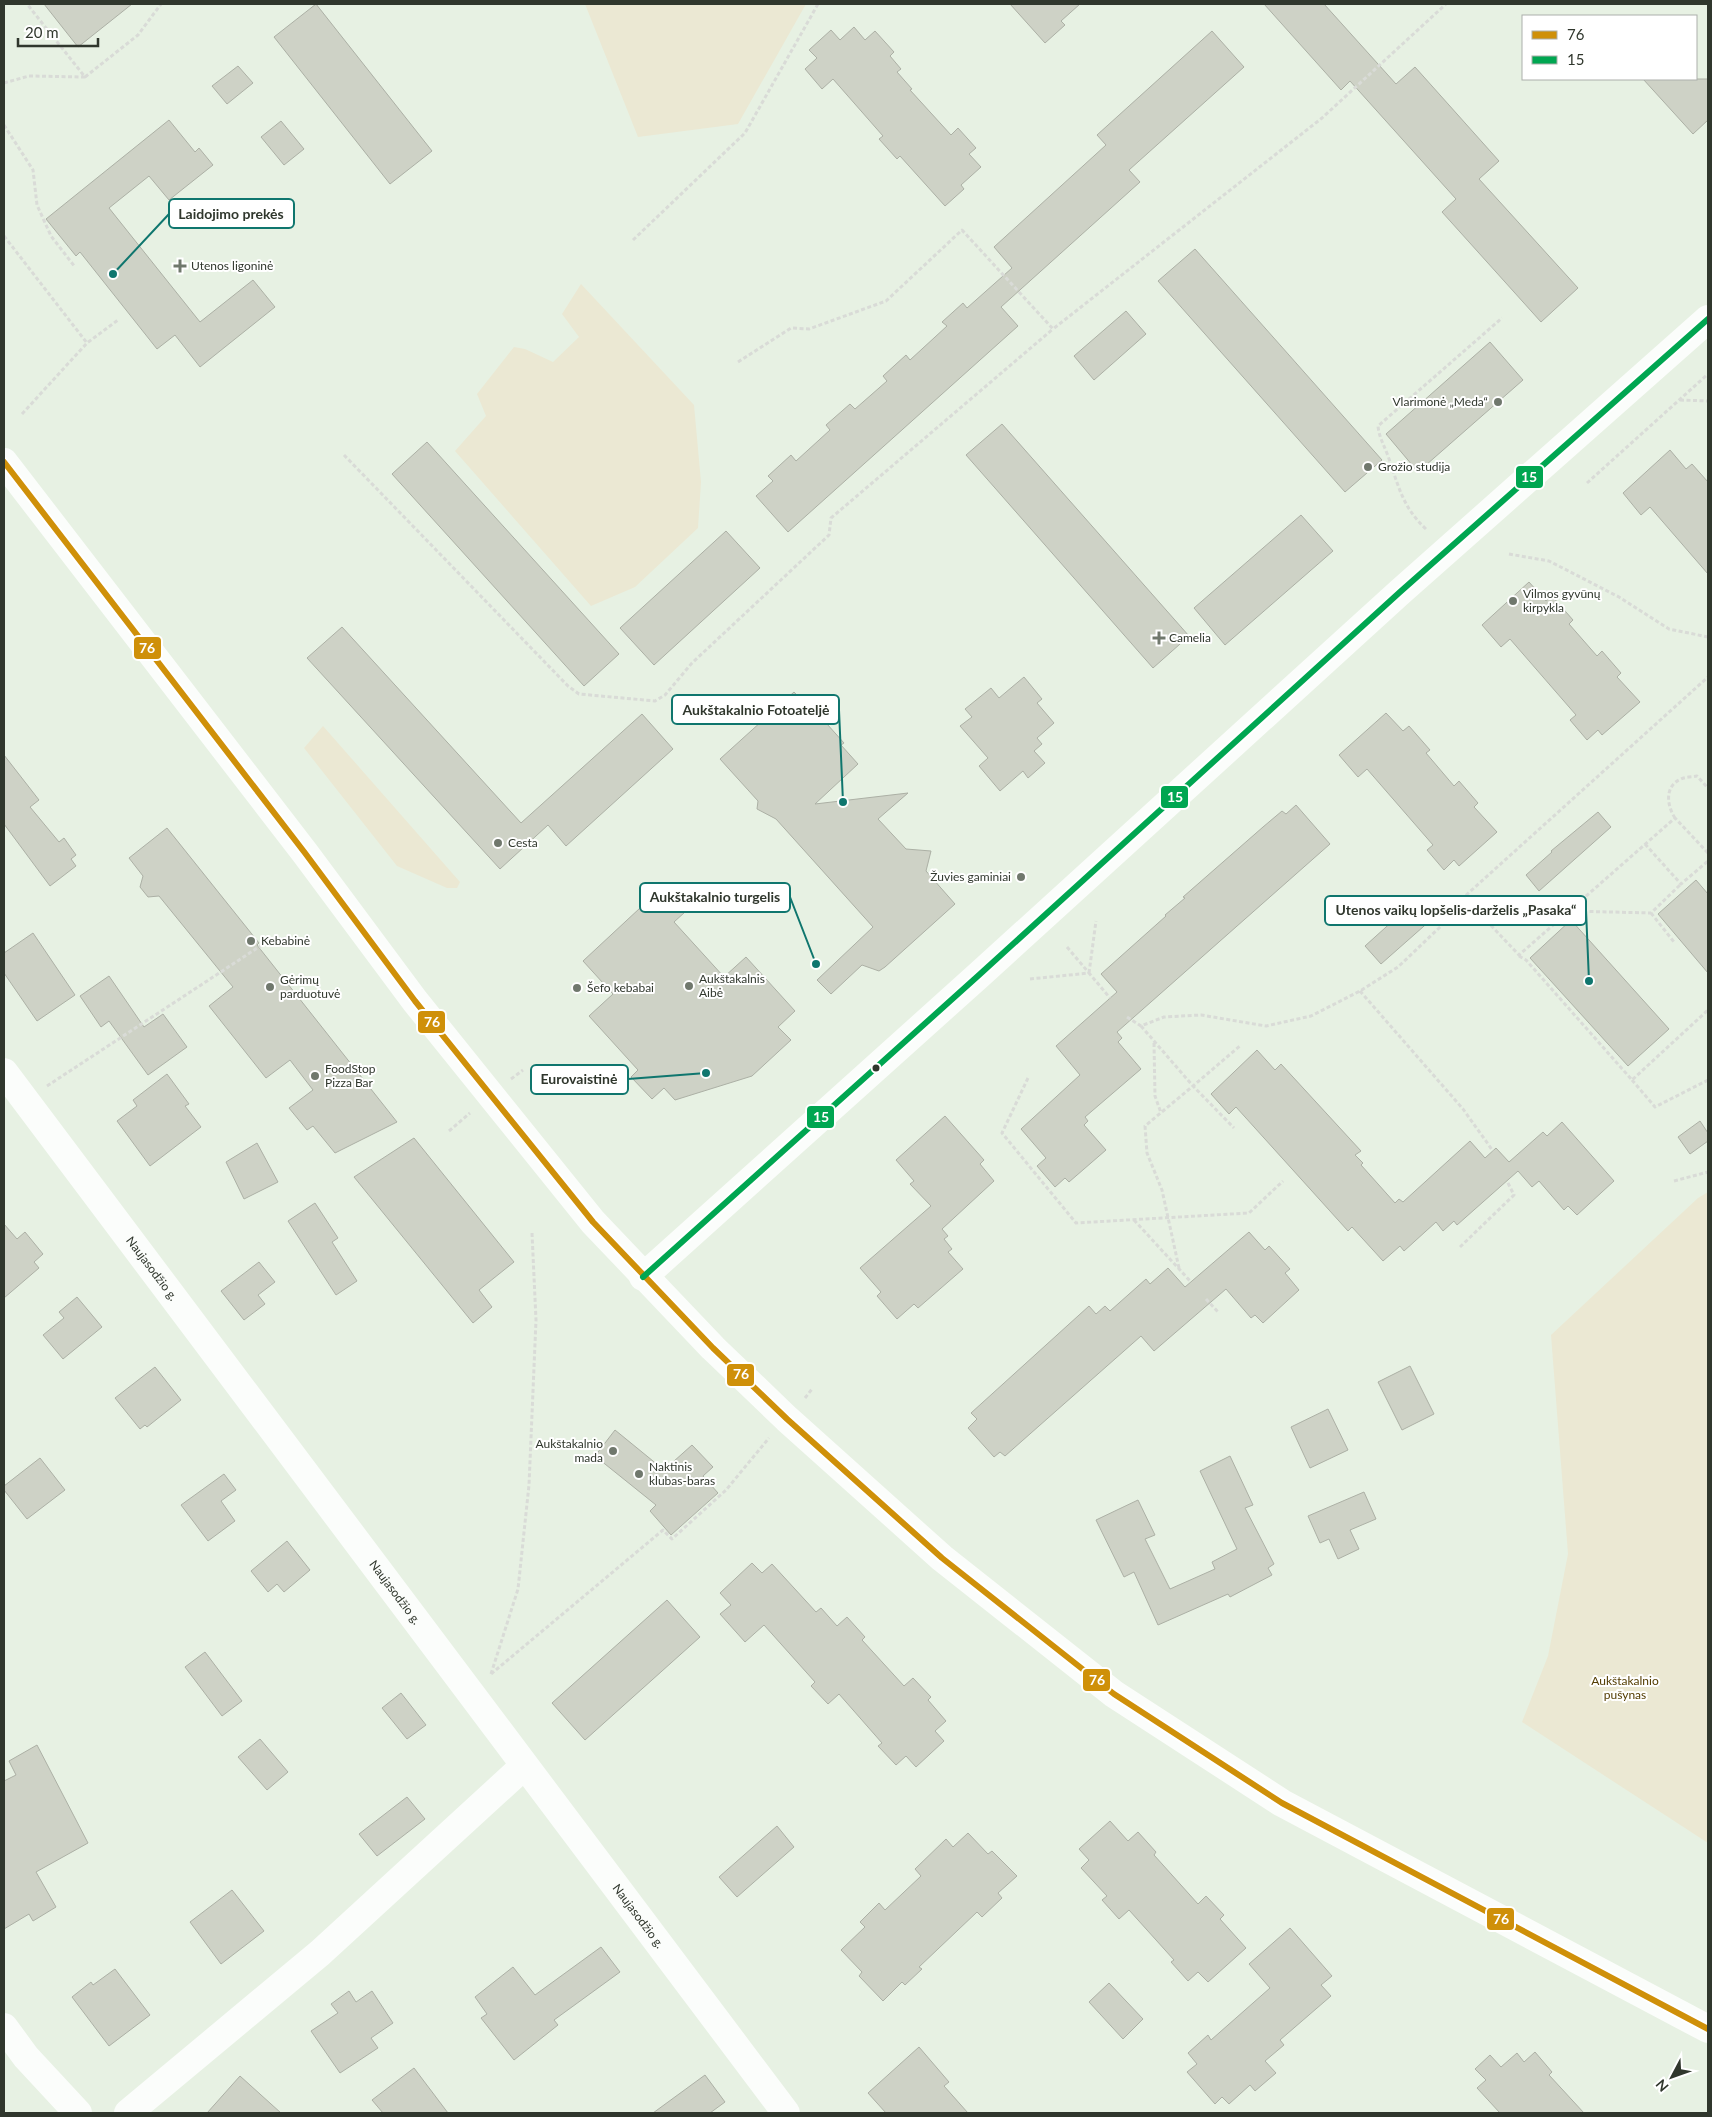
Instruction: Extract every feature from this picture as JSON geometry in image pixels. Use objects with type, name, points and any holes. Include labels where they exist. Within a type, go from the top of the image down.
[{"type":"street","points":[[643,1277],[979,975],[1400,592],[1708,319]]},
{"type":"street","points":[[4,462],[305,853],[421,1008],[593,1222],[643,1277],[787,1419],[942,1558],[1114,1694],[1282,1803],[1708,2029]]},
{"type":"street","name":"Naujasodžio g.","points":[[4,1072],[786,2113]]},
{"type":"street","points":[[128,2113],[320,1953],[524,1766]]},
{"type":"street","points":[[4,2027],[26,2057],[78,2113]]},
{"type":"path","points":[[27,4],[85,77]]},
{"type":"path","points":[[4,83],[29,76],[85,77],[138,35],[161,4]]},
{"type":"path","points":[[633,240],[745,133],[818,4]]},
{"type":"path","points":[[344,455],[568,686],[579,694],[655,701],[665,695],[692,664],[829,535],[831,518],[1053,329],[1322,118],[1446,4]]},
{"type":"path","points":[[4,125],[33,170],[37,205],[52,236],[75,267]]},
{"type":"path","points":[[738,362],[791,328],[809,330],[886,301],[962,230],[1053,329]]},
{"type":"path","points":[[4,236],[87,343]]},
{"type":"path","points":[[1426,529],[1414,518],[1405,503],[1394,477],[1388,454],[1379,437],[1378,426],[1502,318]]},
{"type":"path","points":[[22,414],[87,343],[118,320]]},
{"type":"path","points":[[1587,483],[1708,374]]},
{"type":"path","points":[[1680,400],[1708,401]]},
{"type":"path","points":[[1509,554],[1549,561],[1619,597],[1669,629],[1708,637]]},
{"type":"path","points":[[1141,1026],[1164,1017],[1202,1015],[1266,1026],[1311,1016],[1360,991],[1398,967],[1458,910],[1464,897],[1708,677]]},
{"type":"path","points":[[1708,788],[1697,776],[1681,778],[1673,785],[1668,796],[1669,808],[1675,818],[1708,853]]},
{"type":"path","points":[[1519,956],[1675,818]]},
{"type":"path","points":[[1646,844],[1681,884]]},
{"type":"path","points":[[1570,911],[1651,913],[1708,861]]},
{"type":"path","points":[[1464,897],[1519,956],[1526,960],[1655,1107],[1708,1080]]},
{"type":"path","points":[[1651,913],[1674,942]]},
{"type":"path","points":[[1089,973],[1096,921]]},
{"type":"path","points":[[44,1087],[271,939],[291,938]]},
{"type":"path","points":[[1067,947],[1110,998]]},
{"type":"path","points":[[1030,979],[1089,973]]},
{"type":"path","points":[[1360,991],[1463,1109],[1493,1151]]},
{"type":"path","points":[[1632,1080],[1708,1010]]},
{"type":"path","points":[[1127,1017],[1141,1026],[1193,1086],[1234,1128]]},
{"type":"path","points":[[1154,1042],[1154,1096],[1161,1113]]},
{"type":"path","points":[[1179,1268],[1162,1190],[1147,1153],[1145,1126],[1240,1045]]},
{"type":"path","points":[[1028,1078],[1002,1133],[1076,1223],[1249,1213],[1283,1181]]},
{"type":"path","points":[[1674,1180],[1708,1172]]},
{"type":"path","points":[[1460,1248],[1514,1195],[1507,1181]]},
{"type":"path","points":[[1134,1219],[1191,1282]]},
{"type":"path","points":[[532,1233],[536,1320],[529,1485],[518,1589],[491,1675],[663,1530],[672,1539],[726,1490],[812,1389]]},
{"type":"path","points":[[1206,1299],[1218,1312]]},
{"type":"green space","points":[[585,4],[806,4],[738,124],[638,137]]},
{"type":"green space","points":[[581,284],[694,405],[701,482],[698,528],[635,587],[591,606],[455,451],[486,416],[477,394],[514,347],[525,349],[553,362],[579,337],[562,314]]},
{"type":"green space","points":[[323,726],[460,882],[457,888],[447,888],[397,866],[304,748]]},
{"type":"green space","name":"Aukštakalnio pušynas","points":[[1708,1192],[1708,1843],[1522,1722],[1548,1656],[1568,1554],[1551,1335],[1698,1198]]},
{"type":"building","points":[[44,4],[132,4],[78,47]]},
{"type":"building","points":[[316,4],[432,151],[390,184],[274,37]]},
{"type":"building","points":[[1010,4],[1080,4],[1061,21],[1065,25],[1045,43]]},
{"type":"building","points":[[1264,4],[1324,4],[1396,84],[1415,67],[1499,161],[1479,179],[1578,288],[1541,322],[1442,212],[1456,199],[1350,81],[1341,90]]},
{"type":"building","points":[[854,27],[865,40],[875,31],[894,52],[890,56],[901,69],[897,72],[912,89],[910,90],[951,135],[958,128],[976,148],[969,154],[981,167],[961,185],[964,189],[945,206],[900,156],[897,159],[879,139],[883,136],[833,79],[822,89],[805,69],[817,58],[809,50],[831,30],[840,40]]},
{"type":"building","points":[[1212,31],[1244,67],[1129,170],[1140,182],[1001,307],[1018,326],[788,532],[756,496],[773,481],[768,476],[791,455],[796,461],[830,430],[826,425],[850,404],[855,409],[887,381],[883,376],[906,355],[910,360],[947,326],[942,322],[963,303],[967,308],[1012,268],[994,247],[1106,145],[1097,135]]},
{"type":"building","points":[[238,66],[253,83],[227,104],[212,86]]},
{"type":"building","points":[[1708,79],[1708,120],[1693,134],[1644,80]]},
{"type":"building","points":[[169,120],[195,152],[199,148],[213,165],[169,200],[149,176],[109,208],[200,322],[253,280],[275,307],[200,367],[175,335],[157,349],[80,252],[76,256],[46,219]]},
{"type":"building","points":[[281,121],[304,149],[284,165],[261,137]]},
{"type":"building","points":[[1195,249],[1382,460],[1345,492],[1158,281]]},
{"type":"building","points":[[1126,311],[1146,334],[1094,380],[1074,356]]},
{"type":"building","points":[[1490,342],[1523,380],[1418,472],[1386,434]]},
{"type":"building","points":[[1002,424],[1189,636],[1153,668],[966,455]]},
{"type":"building","points":[[427,442],[619,654],[584,686],[392,474]]},
{"type":"building","points":[[1670,450],[1686,469],[1692,464],[1708,482],[1708,574],[1650,507],[1641,515],[1623,493]]},
{"type":"building","points":[[1301,515],[1333,551],[1225,645],[1194,608]]},
{"type":"building","points":[[726,531],[760,568],[654,665],[620,628]]},
{"type":"building","points":[[1529,582],[1546,601],[1552,596],[1573,620],[1569,624],[1597,656],[1602,651],[1621,673],[1617,677],[1640,702],[1602,735],[1598,730],[1587,740],[1570,720],[1576,715],[1510,639],[1501,647],[1482,625]]},
{"type":"building","points":[[342,627],[521,823],[642,714],[673,749],[566,846],[548,825],[500,869],[307,658]]},
{"type":"building","points":[[1024,677],[1042,699],[1037,703],[1054,723],[1037,738],[1042,744],[1034,751],[1045,763],[1028,778],[1023,771],[1000,791],[979,766],[988,758],[960,726],[972,717],[965,709],[991,688],[999,698]]},
{"type":"building","points":[[794,692],[808,707],[810,705],[844,743],[841,745],[858,764],[815,804],[908,793],[878,819],[906,849],[931,851],[926,871],[955,904],[885,967],[879,971],[862,965],[831,994],[817,980],[873,927],[776,819],[757,809],[758,801],[720,759]]},
{"type":"building","points":[[1386,713],[1403,731],[1409,726],[1430,750],[1426,753],[1454,786],[1459,781],[1478,803],[1474,807],[1497,832],[1459,866],[1454,860],[1444,870],[1427,850],[1433,845],[1367,769],[1358,777],[1339,755]]},
{"type":"building","points":[[4,755],[39,800],[30,807],[59,842],[64,838],[76,855],[71,859],[76,866],[50,886],[4,824]]},
{"type":"building","points":[[1296,805],[1330,844],[1117,1032],[1122,1038],[1118,1042],[1141,1069],[1085,1117],[1088,1121],[1084,1125],[1106,1150],[1069,1182],[1065,1178],[1055,1187],[1037,1166],[1046,1158],[1021,1129],[1080,1075],[1056,1046],[1117,992],[1101,974],[1185,898],[1183,897],[1263,827],[1282,811],[1286,814]]},
{"type":"building","points":[[1598,812],[1611,827],[1539,891],[1526,875],[1551,851]]},
{"type":"building","points":[[167,828],[259,943],[257,945],[397,1122],[335,1153],[313,1126],[307,1130],[289,1108],[313,1090],[290,1060],[266,1078],[209,1006],[233,987],[159,896],[148,897],[140,887],[143,876],[129,858]]},
{"type":"building","points":[[1696,880],[1708,894],[1708,973],[1658,914]]},
{"type":"building","name":"Aukštakalnis Aibė","points":[[680,884],[696,902],[674,922],[724,977],[746,957],[795,1011],[778,1027],[791,1040],[752,1076],[675,1100],[664,1088],[652,1099],[631,1077],[638,1070],[589,1016],[613,994],[583,961],[654,895],[661,902]]},
{"type":"building","points":[[1416,900],[1432,919],[1381,964],[1365,946]]},
{"type":"building","points":[[1571,920],[1669,1029],[1628,1066],[1530,958]]},
{"type":"building","points":[[33,933],[75,995],[37,1021],[4,973],[4,953]]},
{"type":"building","points":[[109,976],[144,1027],[163,1014],[187,1047],[148,1075],[109,1021],[101,1027],[80,996]]},
{"type":"building","points":[[1257,1050],[1275,1070],[1281,1064],[1361,1151],[1355,1155],[1363,1163],[1361,1165],[1395,1203],[1399,1199],[1403,1202],[1470,1141],[1485,1158],[1496,1148],[1509,1162],[1543,1132],[1547,1136],[1562,1122],[1614,1181],[1577,1215],[1568,1206],[1564,1210],[1539,1181],[1532,1187],[1518,1171],[1457,1225],[1454,1221],[1443,1231],[1436,1222],[1404,1251],[1400,1246],[1383,1261],[1352,1227],[1348,1231],[1236,1107],[1229,1114],[1211,1094]]},
{"type":"building","points":[[167,1074],[189,1104],[185,1106],[201,1127],[150,1166],[117,1121],[137,1106],[133,1100]]},
{"type":"building","points":[[945,1116],[984,1160],[980,1164],[994,1181],[942,1229],[948,1236],[944,1239],[952,1249],[948,1252],[963,1269],[918,1308],[914,1304],[897,1319],[877,1296],[881,1292],[860,1268],[931,1206],[910,1184],[914,1181],[896,1160]]},
{"type":"building","points":[[1700,1121],[1708,1133],[1708,1141],[1690,1154],[1678,1137]]},
{"type":"building","points":[[414,1138],[514,1262],[479,1290],[492,1307],[473,1323],[354,1177]]},
{"type":"building","points":[[257,1143],[278,1182],[244,1199],[226,1162]]},
{"type":"building","points":[[315,1203],[338,1238],[332,1242],[357,1281],[336,1295],[288,1221]]},
{"type":"building","points":[[4,1224],[17,1239],[25,1232],[43,1254],[34,1262],[39,1268],[4,1298]]},
{"type":"building","points":[[1249,1232],[1265,1250],[1269,1246],[1290,1269],[1285,1273],[1299,1290],[1263,1323],[1255,1315],[1251,1318],[1226,1289],[1154,1351],[1141,1336],[1005,1456],[1000,1452],[994,1457],[968,1428],[977,1419],[971,1413],[1089,1306],[1096,1314],[1105,1306],[1110,1311],[1146,1279],[1150,1284],[1168,1268],[1185,1287]]},
{"type":"building","points":[[259,1262],[275,1282],[258,1295],[265,1304],[244,1320],[221,1291]]},
{"type":"building","points":[[77,1297],[102,1327],[63,1359],[43,1335],[64,1318],[59,1312]]},
{"type":"building","points":[[1410,1366],[1434,1414],[1402,1430],[1378,1382]]},
{"type":"building","points":[[155,1367],[181,1400],[147,1427],[145,1425],[140,1429],[115,1398]]},
{"type":"building","points":[[1328,1409],[1348,1450],[1310,1468],[1291,1427]]},
{"type":"building","points":[[615,1430],[664,1470],[692,1445],[713,1467],[703,1476],[718,1493],[671,1535],[650,1511],[656,1505],[595,1456]]},
{"type":"building","points":[[1230,1456],[1253,1505],[1245,1508],[1274,1564],[1268,1568],[1272,1575],[1230,1597],[1228,1594],[1158,1625],[1134,1572],[1124,1577],[1096,1520],[1138,1500],[1155,1535],[1145,1539],[1170,1589],[1215,1569],[1212,1562],[1237,1549],[1200,1471]]},
{"type":"building","points":[[40,1458],[65,1490],[27,1519],[4,1490],[4,1486]]},
{"type":"building","points":[[224,1474],[236,1490],[221,1501],[235,1521],[208,1541],[181,1505]]},
{"type":"building","points":[[1364,1492],[1376,1519],[1350,1530],[1359,1549],[1338,1559],[1329,1539],[1320,1543],[1308,1516]]},
{"type":"building","points":[[287,1541],[310,1570],[284,1592],[277,1584],[268,1592],[251,1571]]},
{"type":"building","points":[[752,1563],[762,1573],[772,1564],[816,1612],[821,1608],[837,1626],[847,1617],[865,1637],[862,1640],[904,1686],[913,1678],[931,1697],[928,1700],[946,1721],[935,1731],[944,1741],[916,1767],[906,1756],[896,1765],[878,1746],[882,1743],[839,1694],[828,1704],[811,1686],[815,1682],[764,1625],[745,1642],[720,1614],[731,1605],[720,1593]]},
{"type":"building","points":[[667,1600],[700,1637],[585,1740],[552,1703]]},
{"type":"building","points":[[205,1652],[242,1701],[222,1716],[185,1667]]},
{"type":"building","points":[[401,1693],[426,1725],[407,1739],[382,1708]]},
{"type":"building","points":[[260,1739],[288,1772],[267,1790],[238,1757]]},
{"type":"building","points":[[37,1745],[88,1843],[36,1872],[56,1907],[33,1921],[29,1914],[4,1929],[4,1781],[16,1775],[9,1761]]},
{"type":"building","points":[[407,1797],[425,1819],[377,1856],[359,1834]]},
{"type":"building","points":[[1110,1821],[1128,1841],[1138,1832],[1156,1852],[1154,1855],[1198,1904],[1206,1896],[1224,1915],[1220,1919],[1246,1948],[1208,1982],[1198,1972],[1188,1981],[1171,1962],[1174,1960],[1129,1910],[1119,1919],[1102,1900],[1107,1896],[1081,1868],[1089,1860],[1079,1849]]},
{"type":"building","points":[[777,1826],[794,1847],[737,1897],[719,1877]]},
{"type":"building","points":[[968,1833],[988,1854],[992,1851],[1017,1876],[998,1893],[1002,1898],[982,1917],[977,1912],[919,1967],[922,1969],[905,1985],[902,1982],[883,2001],[859,1976],[862,1972],[841,1950],[865,1927],[860,1922],[879,1903],[885,1910],[921,1876],[915,1869],[946,1839],[953,1847]]},
{"type":"building","points":[[232,1890],[264,1931],[221,1964],[190,1922]]},
{"type":"building","points":[[1290,1928],[1332,1976],[1321,1985],[1331,1996],[1280,2040],[1284,2045],[1265,2061],[1276,2073],[1255,2091],[1250,2085],[1229,2104],[1222,2097],[1215,2104],[1187,2072],[1197,2064],[1188,2053],[1208,2035],[1211,2040],[1270,1988],[1249,1964]]},
{"type":"building","points":[[601,1947],[620,1972],[554,2020],[558,2025],[514,2060],[481,2018],[487,2014],[475,1997],[513,1967],[535,1995]]},
{"type":"building","points":[[115,1969],[150,2015],[109,2046],[72,1997],[91,1982],[93,1985]]},
{"type":"building","points":[[1109,1983],[1143,2019],[1123,2039],[1089,2002]]},
{"type":"building","points":[[349,1991],[356,2002],[372,1991],[393,2023],[371,2038],[378,2048],[340,2073],[311,2031],[338,2013],[331,2004]]},
{"type":"building","points":[[919,2047],[949,2082],[944,2086],[968,2113],[886,2113],[868,2093]]},
{"type":"building","points":[[1535,2052],[1552,2072],[1549,2075],[1584,2113],[1500,2113],[1477,2088],[1486,2080],[1475,2069],[1490,2055],[1501,2067],[1517,2053],[1524,2062]]},
{"type":"building","points":[[414,2068],[448,2113],[383,2113],[372,2100]]},
{"type":"building","points":[[705,2075],[725,2102],[710,2113],[653,2113]]},
{"type":"building","points":[[240,2076],[281,2113],[207,2113]]},
{"type":"transit line","name":"15","points":[[643,1277],[979,975],[1400,592],[1708,319]]},
{"type":"transit line","name":"76","points":[[4,462],[305,853],[415,1001],[593,1222],[713,1348],[787,1419],[942,1558],[1114,1694],[1282,1803],[1708,2029]]},
{"type":"place","name":"Utenos ligoninė","points":[[180,266]]},
{"type":"place","name":"Laidojimo prekės","points":[[113,274]]},
{"type":"place","name":"Vlarimonė „Meda“","points":[[1498,402]]},
{"type":"place","name":"Grožio studija","points":[[1368,467]]},
{"type":"place","name":"Vilmos gyvūnų kirpykla","points":[[1513,601]]},
{"type":"place","name":"Camelia","points":[[1159,638]]},
{"type":"place","name":"Aukštakalnio Fotoateljė","points":[[843,802]]},
{"type":"place","name":"Cesta","points":[[498,843]]},
{"type":"place","name":"Žuvies gaminiai","points":[[1021,877]]},
{"type":"place","name":"Kebabinė","points":[[251,941]]},
{"type":"place","name":"Aukštakalnio turgelis","points":[[816,964]]},
{"type":"place","name":"Utenos vaikų lopšelis-darželis „Pasaka“","points":[[1589,981]]},
{"type":"place","name":"Aukštakalnis Aibė","points":[[689,986]]},
{"type":"place","name":"Gėrimų parduotuvė","points":[[270,987]]},
{"type":"place","name":"Šefo kebabai","points":[[577,988]]},
{"type":"place","name":"Eurovaistinė","points":[[706,1073]]},
{"type":"place","name":"FoodStop Pizza Bar","points":[[315,1076]]},
{"type":"place","name":"Aukštakalnio mada","points":[[613,1451]]},
{"type":"place","name":"Naktinis klubas-baras","points":[[639,1474]]}]
